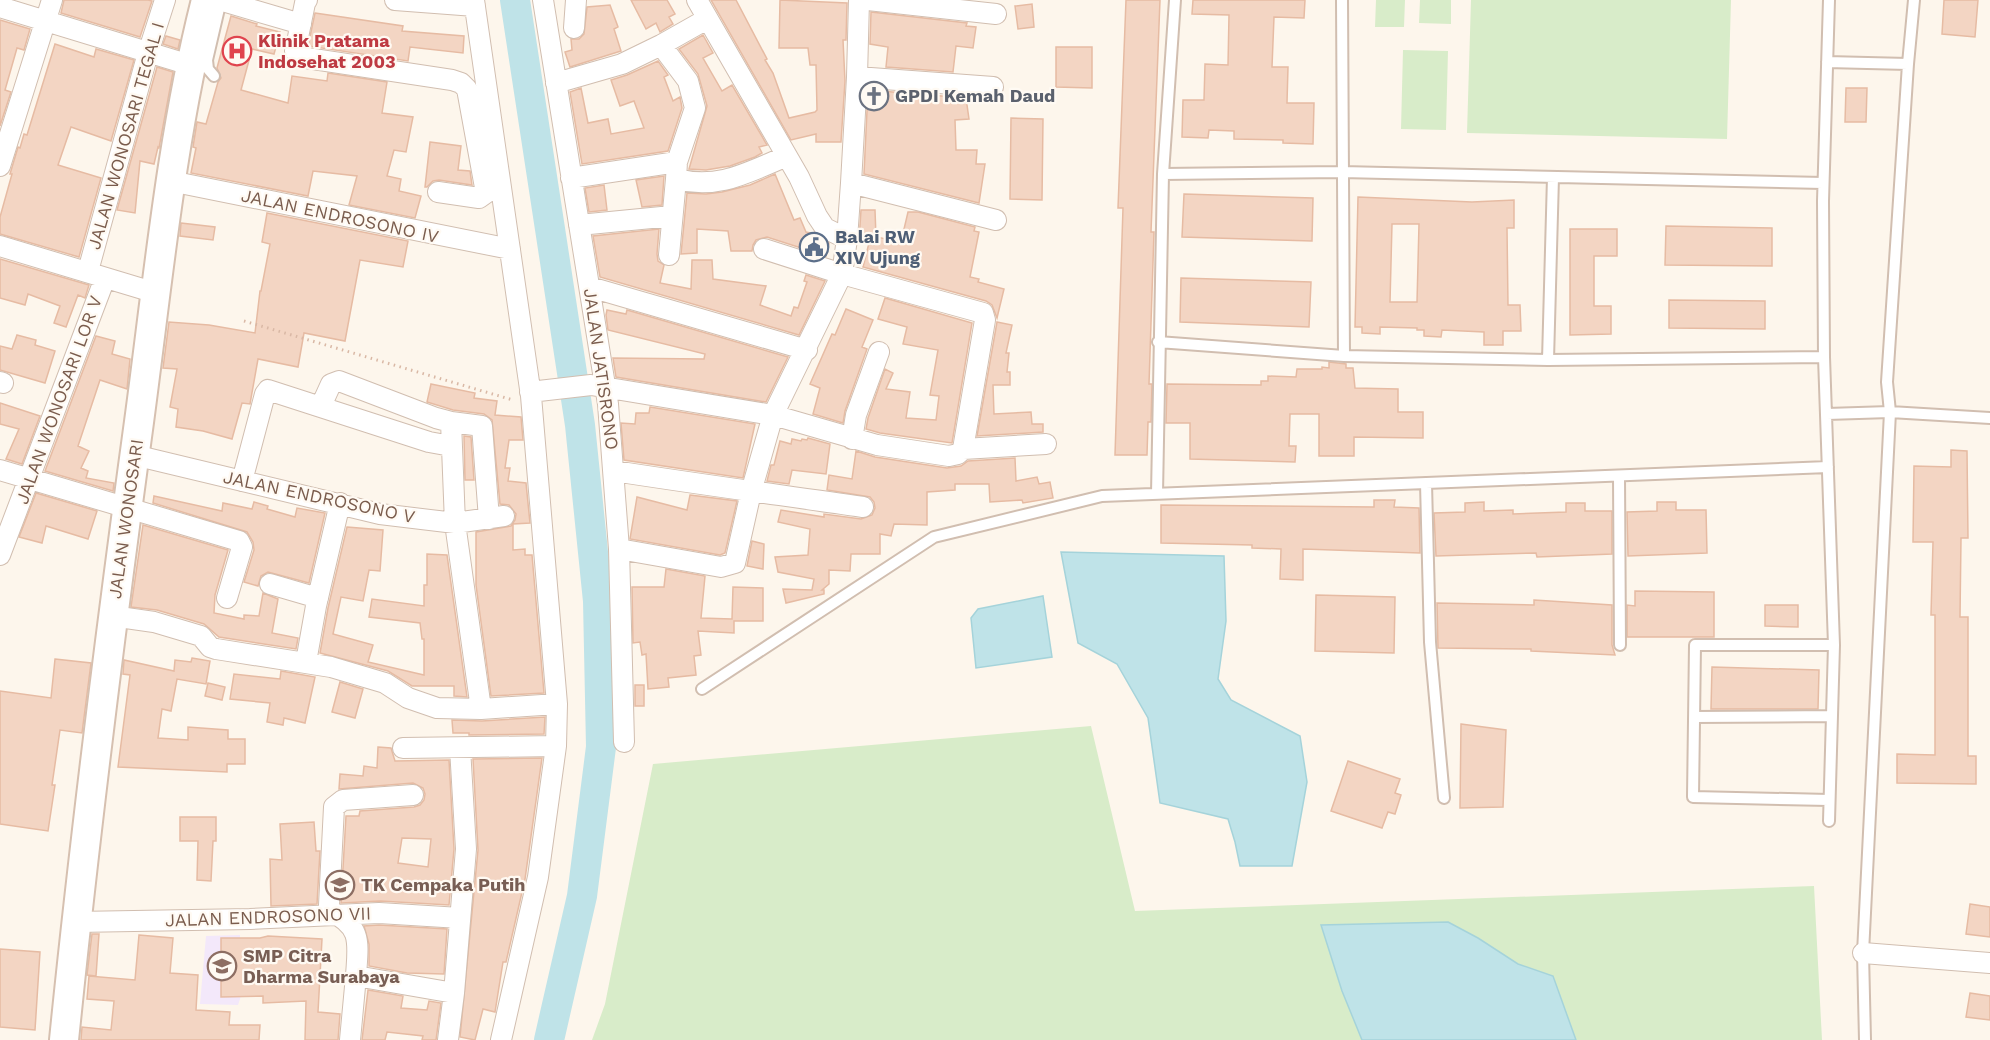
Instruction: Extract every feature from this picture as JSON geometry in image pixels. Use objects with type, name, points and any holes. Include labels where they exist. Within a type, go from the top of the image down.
[{"type":"main road","name":"JALAN WONOSARI","points":[[64,1040],[76,922],[104,704],[112,616],[170,181],[202,71],[206,0]]},
{"type":"street","points":[[0,166],[52,0]]},
{"type":"street","name":"JALAN WONOSARI TEGAL I","points":[[96,274],[148,53],[165,0]]},
{"type":"street","points":[[221,0],[300,24]]},
{"type":"street","points":[[307,0],[296,51],[300,57],[452,80],[461,83],[467,89],[486,193],[479,198],[438,192]]},
{"type":"street","points":[[395,0],[475,3],[510,249],[535,396],[557,704],[556,746],[538,877],[501,1040]]},
{"type":"street","name":"JALAN JATISRONO","points":[[543,0],[590,287],[598,386],[614,471],[619,549],[624,742]]},
{"type":"street","points":[[574,28],[576,0]]},
{"type":"street","points":[[697,0],[799,177],[817,216],[825,228],[847,239]]},
{"type":"street","points":[[619,549],[721,567],[735,563],[751,492],[773,415],[807,350],[842,274],[851,183],[859,0]]},
{"type":"street","points":[[868,0],[996,14]]},
{"type":"street","points":[[0,7],[202,71]]},
{"type":"street","points":[[556,83],[622,64],[707,19]]},
{"type":"street","points":[[661,45],[688,81],[695,108],[676,171],[669,255]]},
{"type":"street","points":[[857,77],[993,87]]},
{"type":"street","points":[[571,178],[676,171],[698,184],[728,181],[787,156]]},
{"type":"street","name":"JALAN ENDROSONO IV","points":[[170,181],[510,249]]},
{"type":"street","points":[[851,183],[996,220]]},
{"type":"street","points":[[579,225],[672,216]]},
{"type":"street","points":[[0,246],[156,293]]},
{"type":"street","points":[[764,249],[842,274],[983,313],[985,320],[961,451]]},
{"type":"street","name":"JALAN WONOSARI LOR V","points":[[0,555],[31,478],[96,274]]},
{"type":"street","points":[[590,287],[807,350]]},
{"type":"street","points":[[852,439],[856,415],[865,397],[879,352]]},
{"type":"street","points":[[321,406],[331,384],[339,381],[451,422],[455,523],[481,709]]},
{"type":"street","points":[[535,396],[598,386],[773,415],[877,445],[948,456],[961,451],[1046,444]]},
{"type":"street","points":[[243,482],[265,393],[268,390],[429,442],[451,446]]},
{"type":"street","name":"JALAN ENDROSONO V","points":[[134,455],[380,514],[455,523],[497,518],[482,426],[451,422]]},
{"type":"street","points":[[0,470],[239,541],[242,547],[227,598]]},
{"type":"street","points":[[614,471],[863,507]]},
{"type":"street","points":[[306,662],[340,503]]},
{"type":"street","points":[[270,584],[318,598]]},
{"type":"street","points":[[112,616],[154,622],[201,636],[210,647],[216,650],[331,667],[385,683],[408,698],[437,708],[481,709],[557,704]]},
{"type":"street","points":[[403,748],[556,746]]},
{"type":"street","points":[[448,1040],[466,849],[460,748]]},
{"type":"street","points":[[350,1040],[357,956],[354,930],[349,922],[330,911],[329,905],[334,807],[343,800],[413,795]]},
{"type":"street","name":"JALAN ENDROSONO VII","points":[[76,922],[250,919],[379,913],[460,918]]},
{"type":"street","points":[[1863,953],[1990,963]]},
{"type":"street","points":[[356,976],[454,993]]},
{"type":"lane","points":[[202,71],[208,69],[207,60],[221,0]]},
{"type":"lane","points":[[1157,494],[1158,342],[1163,174],[1175,0]]},
{"type":"lane","points":[[1342,0],[1344,356]]},
{"type":"lane","points":[[1828,0],[1823,183],[1824,357],[1834,645],[1829,821]]},
{"type":"lane","points":[[1865,1040],[1863,953],[1890,412],[1887,382],[1914,0]]},
{"type":"lane","points":[[1827,62],[1908,64]]},
{"type":"lane","points":[[1163,174],[1342,172],[1823,183]]},
{"type":"lane","points":[[1548,360],[1553,177]]},
{"type":"lane","points":[[1158,342],[1344,356],[1548,360],[1824,357]]},
{"type":"lane","points":[[1827,414],[1890,412],[1990,418]]},
{"type":"lane","points":[[702,689],[934,537],[1102,496],[1828,467]]},
{"type":"lane","points":[[1619,476],[1620,645]]},
{"type":"lane","points":[[1426,483],[1430,642],[1444,798]]},
{"type":"lane","points":[[1829,800],[1694,797],[1695,645],[1834,645]]},
{"type":"lane","points":[[1694,717],[1832,716]]},
{"type":"path","points":[[244,321],[535,396]]},
{"type":"shaded area","name":"SMP Citra Dharma Surabaya","points":[[240,935],[241,996],[238,1005],[200,1004],[206,936]]},
{"type":"green space","points":[[1376,0],[1405,0],[1404,27],[1375,27]]},
{"type":"green space","points":[[1420,0],[1451,0],[1451,24],[1419,23]]},
{"type":"green space","points":[[1471,0],[1731,0],[1727,139],[1467,133]]},
{"type":"green space","points":[[1403,50],[1448,51],[1446,130],[1401,129]]},
{"type":"green space","points":[[1091,726],[1135,911],[1814,886],[1822,1040],[592,1040],[605,1004],[653,764]]},
{"type":"water","points":[[1061,552],[1224,556],[1226,621],[1218,679],[1231,700],[1300,736],[1307,782],[1292,866],[1240,866],[1228,819],[1160,803],[1148,718],[1117,664],[1078,643]]},
{"type":"water","points":[[1043,596],[1052,657],[976,668],[971,618],[978,609]]},
{"type":"water","points":[[1448,922],[1518,964],[1553,976],[1576,1040],[1362,1040],[1342,991],[1321,925]]},
{"type":"building","points":[[64,0],[152,1],[140,37],[61,13]]},
{"type":"building","points":[[631,0],[667,0],[675,14],[669,17],[673,24],[660,32],[656,23],[646,29]]},
{"type":"building","points":[[711,0],[736,0],[767,59],[765,60],[773,73],[789,118],[817,110],[816,65],[810,65],[808,48],[779,48],[780,0],[847,3],[846,40],[843,40],[845,81],[841,142],[816,142],[816,134],[791,140]]},
{"type":"building","points":[[1126,0],[1160,0],[1151,232],[1154,232],[1149,384],[1152,384],[1151,422],[1148,422],[1147,455],[1115,455],[1123,208],[1118,208]]},
{"type":"building","points":[[1193,0],[1305,0],[1304,18],[1274,17],[1272,67],[1288,67],[1287,103],[1314,103],[1313,144],[1283,143],[1283,140],[1234,139],[1234,131],[1209,130],[1208,138],[1182,137],[1183,100],[1204,100],[1205,64],[1228,65],[1229,15],[1192,14]]},
{"type":"building","points":[[1944,0],[1978,0],[1975,37],[1942,34]]},
{"type":"building","points":[[1032,4],[1034,27],[1018,29],[1015,6]]},
{"type":"building","points":[[610,5],[618,27],[614,29],[621,51],[570,67],[565,52],[572,50],[571,39],[579,39],[584,34],[587,7]]},
{"type":"building","points":[[871,12],[967,23],[966,26],[976,27],[973,48],[956,46],[953,72],[886,67],[888,47],[870,44]]},
{"type":"building","points":[[315,13],[403,26],[402,31],[464,36],[463,53],[410,47],[408,61],[308,46]]},
{"type":"building","points":[[231,16],[280,32],[274,54],[252,49],[241,90],[288,103],[292,76],[327,81],[328,73],[387,82],[382,113],[413,117],[406,152],[394,150],[387,176],[401,179],[399,191],[421,196],[415,218],[349,205],[357,176],[313,171],[308,196],[191,173],[196,148],[193,147],[197,122],[206,124],[221,78],[217,68]]},
{"type":"building","points":[[0,20],[30,29],[24,50],[17,48],[5,90],[11,92],[0,126]]},
{"type":"building","points":[[703,35],[713,53],[703,58],[722,91],[732,85],[767,145],[759,147],[762,153],[755,157],[730,166],[706,170],[689,169],[707,106],[698,74],[679,49]]},
{"type":"building","points":[[166,36],[180,40],[178,49],[163,44]]},
{"type":"building","points":[[55,44],[94,57],[96,49],[134,60],[111,141],[71,127],[58,165],[101,178],[79,257],[0,234],[0,217],[12,174],[10,174],[18,147],[20,148],[24,134],[27,135]]},
{"type":"building","points":[[1056,47],[1092,47],[1092,88],[1056,87]]},
{"type":"building","points":[[658,61],[668,75],[664,77],[673,101],[680,97],[682,108],[668,151],[582,164],[570,92],[581,88],[588,123],[608,119],[611,134],[644,128],[634,101],[620,106],[611,80]]},
{"type":"building","points":[[157,67],[173,72],[159,148],[154,164],[140,161],[135,213],[117,210]]},
{"type":"building","points":[[1846,88],[1867,88],[1866,122],[1845,122]]},
{"type":"building","points":[[868,90],[966,98],[969,119],[955,120],[956,150],[977,150],[976,164],[985,164],[979,203],[864,174]]},
{"type":"building","points":[[1011,118],[1043,119],[1042,200],[1010,199]]},
{"type":"building","points":[[430,142],[461,146],[458,170],[470,171],[472,185],[439,180],[425,187]]},
{"type":"building","points":[[775,174],[794,220],[800,218],[806,232],[815,234],[829,243],[826,256],[767,237],[756,240],[752,251],[731,251],[728,231],[697,229],[697,253],[681,254],[687,193],[722,192],[750,185]]},
{"type":"building","points":[[664,176],[662,205],[642,207],[636,180]]},
{"type":"building","points":[[604,185],[607,210],[589,212],[585,188]]},
{"type":"building","points":[[1184,194],[1313,198],[1312,241],[1182,237]]},
{"type":"building","points":[[1358,197],[1472,202],[1514,200],[1514,228],[1507,228],[1508,305],[1520,305],[1521,331],[1503,331],[1503,345],[1484,345],[1484,332],[1442,330],[1441,337],[1424,336],[1424,330],[1417,330],[1417,328],[1380,327],[1380,334],[1362,333],[1362,327],[1355,327]],"holes":[[[1392,224],[1419,224],[1417,302],[1390,302]]]},
{"type":"building","points":[[861,210],[875,210],[876,237],[901,242],[908,212],[918,212],[975,227],[974,231],[979,232],[970,277],[979,279],[978,282],[1004,289],[997,318],[992,305],[986,301],[863,267],[869,243],[859,241]]},
{"type":"building","points":[[267,213],[408,241],[403,267],[360,260],[345,341],[304,333],[298,367],[258,359],[250,404],[242,403],[232,439],[176,427],[178,409],[170,407],[177,369],[163,368],[169,322],[209,325],[255,333],[260,291],[270,244],[262,242]]},
{"type":"building","points":[[181,223],[215,227],[213,240],[180,236]]},
{"type":"building","points":[[1666,226],[1772,228],[1772,266],[1665,265]]},
{"type":"building","points":[[659,229],[657,254],[658,261],[664,265],[660,283],[691,289],[692,260],[712,260],[713,279],[766,286],[760,305],[791,316],[794,307],[798,308],[807,282],[804,281],[806,275],[825,281],[799,335],[600,277],[593,236]]},
{"type":"building","points":[[1570,229],[1617,229],[1617,256],[1594,256],[1594,306],[1611,306],[1611,334],[1570,335]]},
{"type":"building","points":[[0,259],[89,285],[85,298],[78,295],[66,327],[54,323],[60,306],[28,294],[25,305],[0,298]]},
{"type":"building","points":[[1181,278],[1311,282],[1309,327],[1180,322]]},
{"type":"building","points":[[885,298],[972,323],[952,443],[866,429],[885,369],[893,373],[886,389],[910,392],[906,418],[936,420],[939,396],[930,395],[938,350],[903,344],[907,327],[878,319]]},
{"type":"building","points":[[1669,300],[1765,301],[1765,329],[1669,328]]},
{"type":"building","points":[[846,309],[873,320],[862,347],[867,349],[843,423],[813,414],[820,388],[810,384],[832,334],[835,335]]},
{"type":"building","points":[[607,310],[626,314],[627,310],[788,357],[766,402],[616,377],[613,358],[704,359],[705,354],[608,330]]},
{"type":"building","points":[[997,322],[1012,325],[1006,353],[1009,353],[1007,372],[1010,372],[1010,385],[993,385],[994,414],[1031,412],[1032,424],[1043,424],[1043,432],[977,436]]},
{"type":"building","points":[[17,335],[36,340],[35,345],[55,351],[45,383],[0,370],[0,346],[12,349]]},
{"type":"building","points":[[96,336],[115,341],[112,354],[130,359],[127,389],[100,380],[78,446],[89,451],[81,468],[88,471],[86,478],[114,483],[113,491],[45,471]]},
{"type":"building","points":[[1329,362],[1346,364],[1346,368],[1353,368],[1355,388],[1398,389],[1398,412],[1423,412],[1423,438],[1354,437],[1354,456],[1319,456],[1319,414],[1290,414],[1289,446],[1296,446],[1295,462],[1190,459],[1190,423],[1166,423],[1167,384],[1261,385],[1261,381],[1268,381],[1268,376],[1296,377],[1297,369],[1329,368]]},
{"type":"building","points":[[431,384],[475,393],[474,398],[497,401],[495,415],[521,417],[523,440],[509,440],[505,468],[510,468],[508,481],[526,483],[530,523],[513,524],[513,550],[525,549],[525,555],[532,555],[544,693],[491,696],[476,585],[476,532],[511,526],[516,514],[509,505],[500,504],[492,420],[484,414],[453,410],[427,402]]},
{"type":"building","points":[[0,403],[40,416],[22,464],[6,459],[19,429],[0,424]]},
{"type":"building","points":[[650,407],[755,424],[743,478],[624,460],[621,423],[635,424],[636,413],[649,413]]},
{"type":"building","points":[[464,436],[471,437],[474,480],[465,480]]},
{"type":"building","points":[[808,438],[830,444],[826,474],[792,470],[789,484],[767,481],[780,441],[791,444],[792,439],[801,441]]},
{"type":"building","points":[[1951,450],[1967,451],[1968,538],[1961,538],[1960,617],[1968,617],[1968,756],[1976,756],[1976,784],[1897,783],[1897,754],[1935,755],[1935,615],[1931,615],[1933,542],[1913,542],[1914,466],[1951,467]]},
{"type":"building","points":[[856,451],[875,457],[947,468],[961,466],[968,461],[1015,458],[1016,481],[1037,477],[1039,484],[1050,482],[1053,498],[1023,503],[1022,500],[990,502],[989,484],[955,484],[955,490],[927,492],[927,525],[894,524],[891,536],[880,534],[880,554],[851,554],[850,571],[829,570],[829,584],[822,590],[824,594],[786,603],[783,589],[812,590],[814,579],[778,572],[775,557],[808,555],[810,529],[778,522],[781,510],[824,517],[824,514],[861,519],[872,515],[875,508],[870,497],[827,490],[829,475],[852,479]]},
{"type":"building","points":[[36,493],[97,511],[88,539],[46,526],[42,543],[19,537]]},
{"type":"building","points":[[690,495],[737,501],[725,553],[720,555],[630,539],[637,497],[687,510]]},
{"type":"building","points":[[154,496],[222,511],[223,503],[252,509],[254,502],[268,506],[267,509],[295,517],[297,508],[325,513],[309,583],[268,572],[261,576],[258,586],[244,582],[254,550],[253,542],[247,532],[153,503]]},
{"type":"building","points":[[1374,500],[1395,500],[1394,507],[1419,508],[1420,553],[1303,549],[1303,580],[1280,579],[1281,549],[1252,548],[1252,545],[1161,543],[1161,505],[1374,507]]},
{"type":"building","points":[[1484,502],[1484,511],[1513,510],[1513,514],[1566,512],[1566,503],[1585,503],[1585,511],[1612,511],[1612,554],[1537,557],[1536,553],[1436,556],[1434,513],[1465,512],[1465,503]]},
{"type":"building","points":[[1657,502],[1676,502],[1676,510],[1706,510],[1707,553],[1628,556],[1627,512],[1657,511]]},
{"type":"building","points":[[143,525],[228,550],[215,595],[214,613],[244,619],[244,615],[259,616],[263,593],[278,599],[272,633],[298,638],[296,649],[219,637],[204,624],[157,610],[131,607]]},
{"type":"building","points":[[347,527],[383,530],[380,571],[369,570],[363,601],[341,597],[333,634],[373,645],[368,662],[424,675],[424,639],[422,639],[420,623],[369,617],[372,599],[424,606],[427,554],[447,555],[467,697],[454,696],[454,686],[412,686],[388,671],[320,653]]},
{"type":"building","points":[[752,541],[764,544],[763,569],[747,566]]},
{"type":"building","points":[[666,569],[705,576],[701,618],[732,619],[733,587],[763,588],[763,621],[734,621],[734,633],[698,631],[701,655],[694,656],[696,675],[668,678],[669,687],[648,689],[646,654],[642,655],[640,642],[633,643],[632,587],[664,587]]},
{"type":"building","points":[[1635,591],[1714,592],[1714,637],[1627,637],[1627,605],[1635,606]]},
{"type":"building","points":[[1316,595],[1395,597],[1394,653],[1315,651]]},
{"type":"building","points":[[1534,600],[1612,605],[1612,645],[1615,655],[1531,651],[1531,649],[1438,648],[1437,603],[1534,605]]},
{"type":"building","points":[[1765,605],[1798,605],[1798,627],[1765,626]]},
{"type":"building","points":[[192,658],[210,661],[206,684],[177,679],[171,711],[162,709],[158,738],[188,740],[188,727],[228,730],[228,739],[245,739],[245,764],[227,764],[227,772],[118,767],[130,675],[123,674],[124,660],[174,671],[175,660],[191,662]]},
{"type":"building","points":[[55,659],[91,663],[82,733],[60,730],[48,831],[0,824],[0,691],[51,698]]},
{"type":"building","points":[[1712,667],[1819,670],[1818,709],[1711,709]]},
{"type":"building","points":[[281,671],[315,677],[305,723],[284,718],[283,725],[267,722],[270,703],[230,699],[234,674],[280,679]]},
{"type":"building","points":[[340,682],[363,689],[355,718],[332,712]]},
{"type":"building","points":[[208,683],[225,687],[222,700],[205,696]]},
{"type":"building","points":[[635,685],[644,685],[644,706],[635,706]]},
{"type":"building","points":[[545,717],[544,734],[469,735],[469,733],[453,733],[452,720],[482,721]]},
{"type":"building","points":[[1461,724],[1506,730],[1503,807],[1460,808]]},
{"type":"building","points":[[378,747],[391,748],[395,761],[449,760],[454,849],[449,905],[380,901],[341,903],[346,816],[359,816],[360,811],[414,807],[420,805],[424,800],[423,788],[413,783],[339,789],[340,774],[363,776],[364,766],[377,768]],"holes":[[[402,838],[431,839],[428,867],[398,863]]]},
{"type":"building","points":[[542,758],[525,879],[506,962],[503,962],[495,1012],[483,1009],[475,1040],[460,1037],[478,850],[473,759]]},
{"type":"building","points":[[1348,761],[1400,779],[1395,793],[1401,795],[1395,814],[1388,812],[1382,828],[1331,811]]},
{"type":"building","points":[[180,817],[216,817],[216,841],[213,841],[211,881],[197,880],[198,841],[180,841]]},
{"type":"building","points":[[314,822],[316,851],[320,851],[317,904],[271,906],[270,859],[282,860],[280,824]]},
{"type":"building","points":[[1970,904],[1990,907],[1990,937],[1966,934]]},
{"type":"building","points":[[364,926],[447,929],[444,974],[407,973],[369,966],[369,944]]},
{"type":"building","points":[[92,934],[99,934],[96,976],[87,975]]},
{"type":"building","points":[[139,935],[173,938],[170,973],[198,975],[196,1010],[230,1012],[229,1025],[260,1025],[259,1040],[81,1040],[82,1027],[111,1030],[114,1001],[87,999],[89,976],[135,980]]},
{"type":"building","points":[[268,936],[322,939],[318,1012],[340,1014],[338,1040],[305,1040],[306,1001],[263,1003],[263,996],[221,997],[221,938]]},
{"type":"building","points":[[0,949],[40,952],[35,1030],[0,1027]]},
{"type":"building","points":[[368,990],[403,996],[401,1008],[427,1010],[429,1001],[441,1003],[436,1040],[422,1040],[423,1036],[387,1032],[385,1040],[362,1040]]},
{"type":"building","points":[[1970,993],[1990,996],[1990,1020],[1966,1017]]},
{"type":"waterway","points":[[515,0],[580,425],[598,601],[601,747],[582,896],[549,1040]]},
{"type":"place","name":"Klinik Pratama Indosehat 2003","points":[[237,51]]},
{"type":"place","name":"GPDI Kemah Daud","points":[[874,96]]},
{"type":"place","name":"Balai RW XIV Ujung","points":[[814,247]]},
{"type":"place","name":"TK Cempaka Putih","points":[[340,885]]},
{"type":"place","name":"SMP Citra Dharma Surabaya","points":[[222,966]]}]
